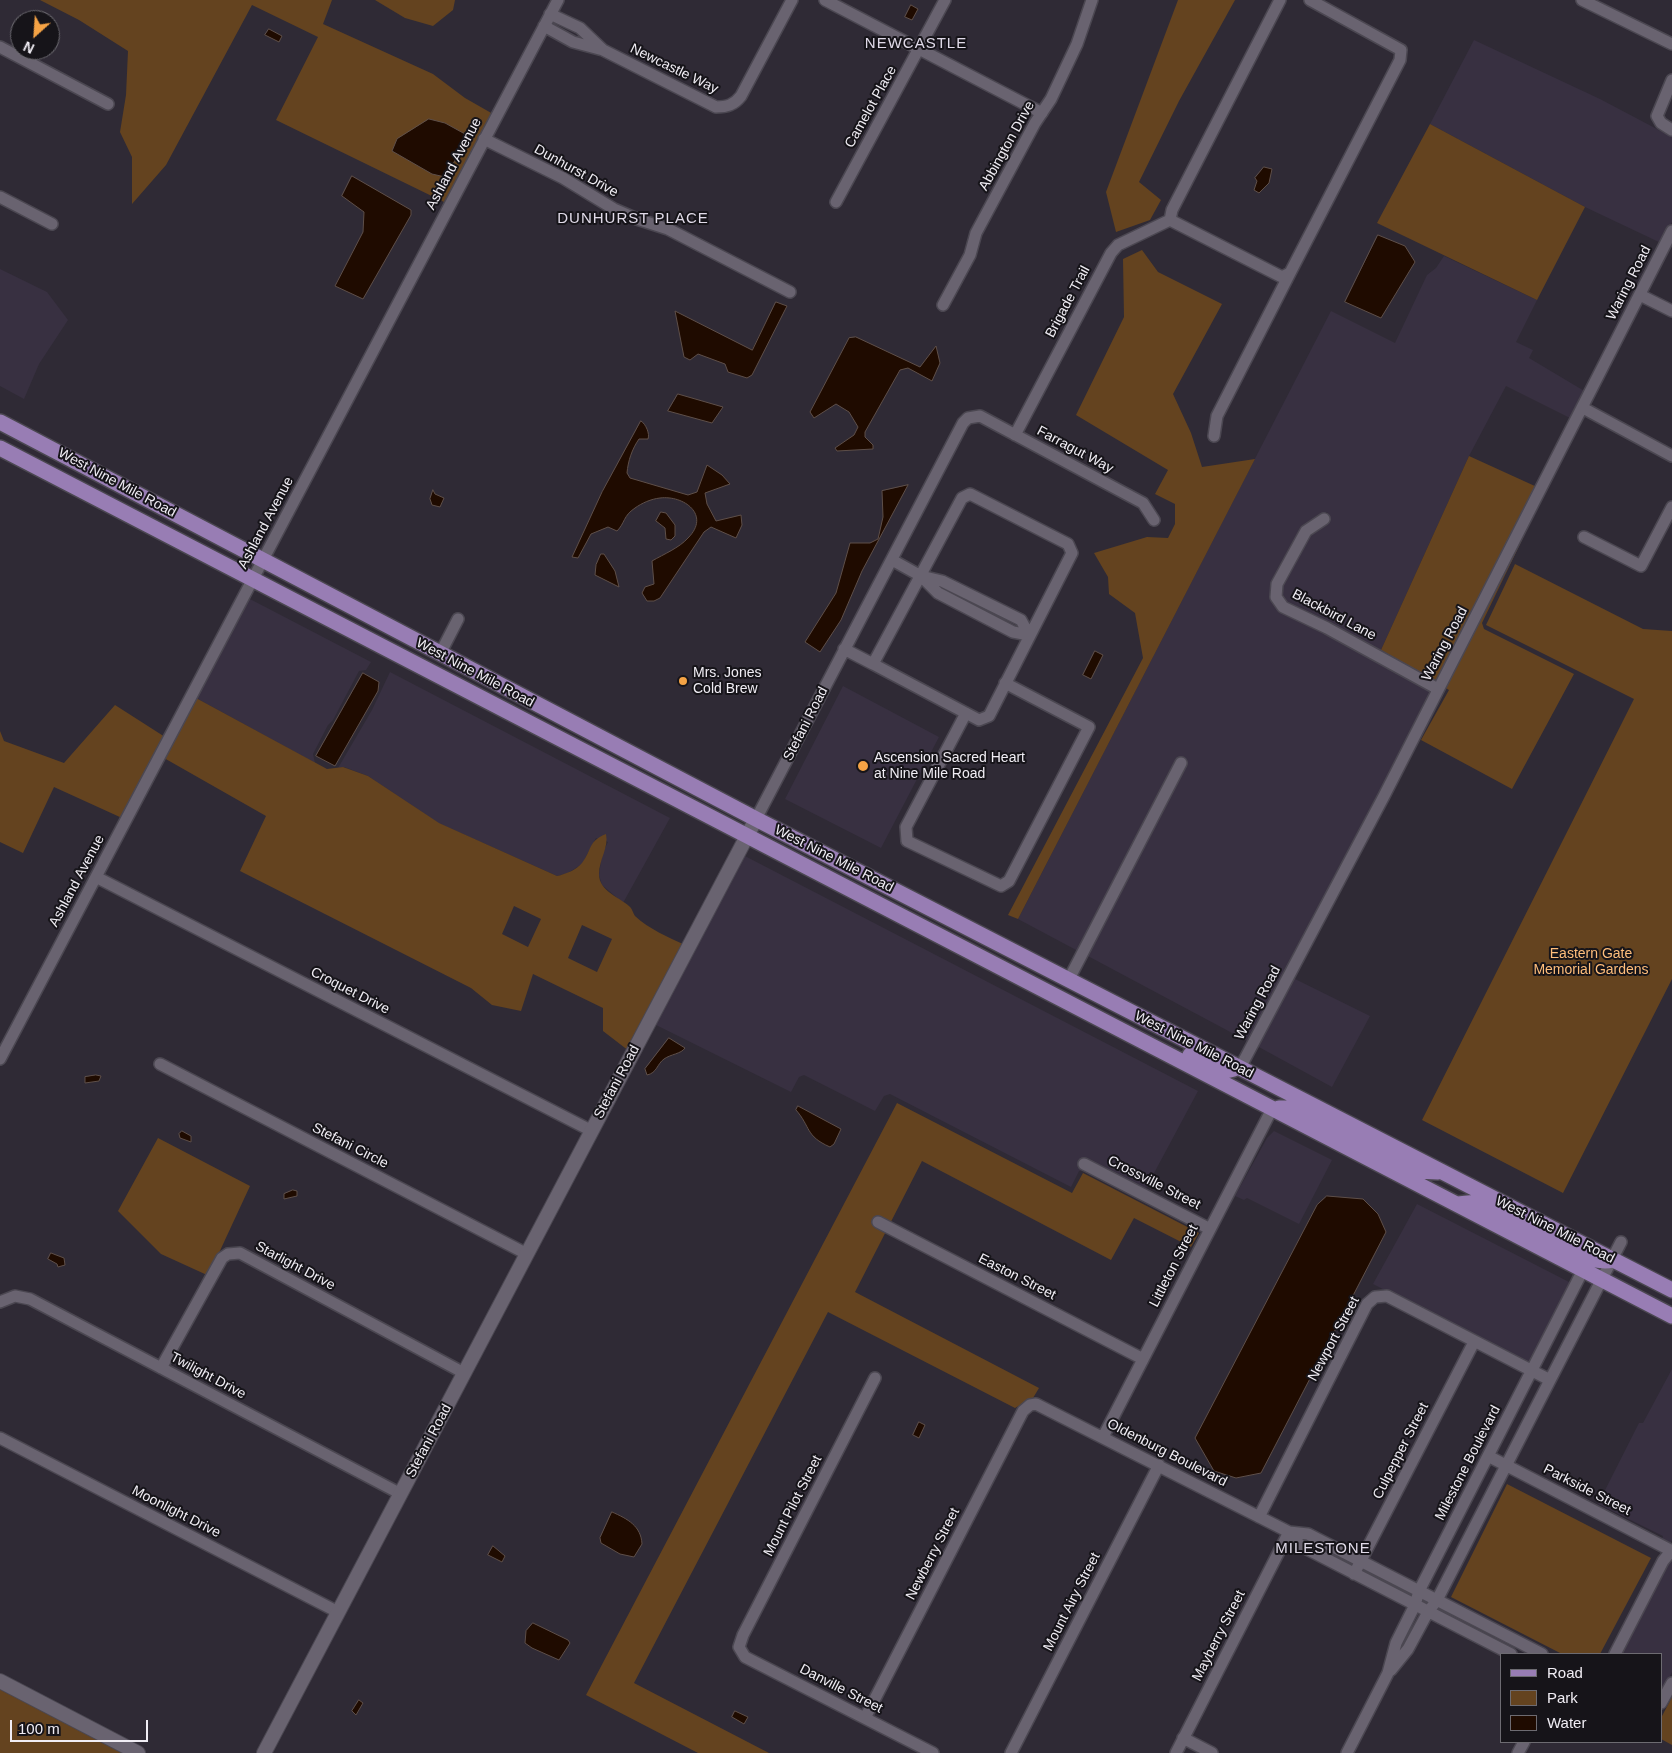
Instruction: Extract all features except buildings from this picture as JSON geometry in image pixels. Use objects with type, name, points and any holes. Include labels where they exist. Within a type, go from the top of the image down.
[{"type":"main road","name":"West Nine Mile Road","points":[[0,422],[756,819],[1068,981],[1445,1173],[1607,1269],[1672,1316]]},
{"type":"main road","name":"West Nine Mile Road","points":[[0,448],[1583,1270]]},
{"type":"main road","points":[[70,485],[105,492],[242,562],[255,564],[263,561]]},
{"type":"main road","points":[[253,580],[264,575],[409,650],[440,654]]},
{"type":"main road","points":[[571,745],[590,745],[732,819],[749,822],[756,819]]},
{"type":"main road","points":[[747,837],[761,834],[916,911],[930,909]]},
{"type":"main road","points":[[1074,1006],[1085,1003],[1226,1071],[1240,1068]]},
{"type":"main road","points":[[1272,1109],[1288,1108],[1305,1113],[1416,1171],[1445,1173]]},
{"type":"main road","points":[[1456,1204],[1478,1202],[1582,1257],[1603,1262],[1607,1269]]},
{"type":"main road","points":[[1583,1270],[1596,1267],[1607,1269],[1672,1301]]},
{"type":"main road","name":"West Nine Mile Road","points":[[1607,1269],[1672,1290]]},
{"type":"street","name":"Ashland Avenue","points":[[0,1059],[558,0]]},
{"type":"street","name":"Newcastle Way","points":[[544,26],[573,42],[603,50],[716,106],[731,106],[741,96],[792,0]]},
{"type":"street","points":[[825,0],[1042,113]]},
{"type":"street","name":"Camelot Place","points":[[836,202],[946,0]]},
{"type":"street","name":"Abbington Drive","points":[[943,304],[970,255],[976,233],[1042,113],[1077,44],[1092,0]]},
{"type":"street","points":[[1280,0],[1171,215],[1282,277],[1290,273]]},
{"type":"street","points":[[1214,436],[1217,416],[1400,60],[1402,50],[1310,0]]},
{"type":"street","points":[[1582,0],[1672,44]]},
{"type":"street","name":"Newcastle Way","points":[[550,14],[580,28],[603,50]]},
{"type":"street","points":[[0,47],[108,104]]},
{"type":"street","points":[[1672,80],[1657,111],[1658,120],[1672,130]]},
{"type":"street","name":"Dunhurst Drive","points":[[484,139],[563,178],[614,209],[668,229],[790,292]]},
{"type":"street","points":[[0,197],[52,224]]},
{"type":"street","name":"Brigade Trail","points":[[1015,435],[1111,254],[1118,245],[1171,215]]},
{"type":"street","name":"Waring Road","points":[[1240,1068],[1384,796],[1672,231]]},
{"type":"street","points":[[1640,295],[1672,311]]},
{"type":"street","points":[[1583,408],[1672,456]]},
{"type":"street","name":"Farragut Way","points":[[974,416],[980,416],[1142,502],[1154,520]]},
{"type":"street","name":"Stefani Road","points":[[264,1753],[963,423],[974,416]]},
{"type":"street","points":[[844,649],[979,720],[989,716],[1072,553],[1068,544],[970,494],[962,498],[922,576],[873,664]]},
{"type":"street","points":[[1584,537],[1641,566],[1672,506]]},
{"type":"street","name":"Blackbird Lane","points":[[1324,519],[1306,531],[1277,584],[1276,597],[1278,603],[1283,608],[1327,628],[1438,688]]},
{"type":"street","points":[[892,560],[922,576],[938,593],[1013,632],[1029,636]]},
{"type":"street","points":[[440,654],[458,619]]},
{"type":"street","points":[[966,713],[906,827],[907,841],[1002,886],[1009,881],[1089,727],[1005,683]]},
{"type":"street","points":[[1068,981],[1181,763]]},
{"type":"street","name":"Croquet Drive","points":[[96,877],[592,1131]]},
{"type":"street","name":"Stefani Circle","points":[[160,1064],[527,1254]]},
{"type":"street","name":"Littleton Street","points":[[1103,1437],[1272,1109]]},
{"type":"street","name":"Crossville Street","points":[[1084,1164],[1210,1229]]},
{"type":"street","name":"Easton Street","points":[[878,1222],[1143,1359]]},
{"type":"street","name":"Milestone Boulevard","points":[[1388,1673],[1408,1649],[1436,1600],[1621,1242]]},
{"type":"street","name":"Starlight Drive","points":[[161,1368],[222,1258],[234,1252],[240,1253],[464,1373]]},
{"type":"street","name":"Milestone Boulevard","points":[[1347,1753],[1388,1673],[1396,1643],[1415,1605],[1419,1591],[1583,1270]]},
{"type":"street","name":"Twilight Drive","points":[[0,1302],[15,1296],[30,1299],[401,1494]]},
{"type":"street","name":"Newport Street","points":[[1259,1517],[1371,1300],[1375,1297],[1387,1296],[1550,1380]]},
{"type":"street","name":"Culpepper Street","points":[[1354,1574],[1474,1342]]},
{"type":"street","name":"Mount Pilot Street","points":[[740,1648],[743,1636],[876,1378]]},
{"type":"street","name":"Oldenburg Boulevard","points":[[1030,1405],[1043,1406],[1289,1532],[1307,1534],[1540,1653]]},
{"type":"street","name":"Newberry Street","points":[[865,1718],[1023,1410],[1030,1405]]},
{"type":"street","name":"Moonlight Drive","points":[[0,1438],[338,1612]]},
{"type":"street","name":"Parkside Street","points":[[1488,1456],[1672,1550]]},
{"type":"street","name":"Mount Airy Street","points":[[1011,1753],[1159,1465]]},
{"type":"street","name":"Oldenburg Boulevard","points":[[1289,1532],[1300,1546],[1509,1653]]},
{"type":"street","name":"Mayberry Street","points":[[1179,1752],[1183,1738],[1289,1532]]},
{"type":"street","points":[[1616,1653],[1663,1561],[1672,1550]]},
{"type":"street","name":"Danville Street","points":[[740,1648],[745,1657],[933,1753]]},
{"type":"street","points":[[0,1681],[138,1753]]},
{"type":"street","points":[[1662,1701],[1672,1683]]},
{"type":"street","points":[[1183,1738],[1212,1753]]},
{"type":"shaded area","points":[[1474,40],[1600,99],[1672,137],[1672,222],[1661,243],[1585,207],[1430,124]]},
{"type":"shaded area","points":[[1444,256],[1537,300],[1516,342],[1533,350],[1529,358],[1586,392],[1572,419],[1506,386],[1469,456],[1381,650],[1407,665],[1330,623],[1286,603],[1281,595],[1282,586],[1309,534],[1329,522],[1327,512],[1309,521],[1302,528],[1273,583],[1271,598],[1281,612],[1325,633],[1432,691],[1380,794],[1249,1042],[1086,955],[1187,760],[1179,757],[1078,951],[1018,919],[1331,311],[1395,343],[1427,275],[1436,268]]},
{"type":"shaded area","points":[[0,269],[47,292],[68,320],[39,364],[24,399],[0,386]]},
{"type":"shaded area","points":[[248,598],[371,662],[366,670],[359,671],[333,720],[328,725],[313,754],[315,763],[196,698]]},
{"type":"shaded area","points":[[390,672],[670,818],[623,903],[602,885],[599,875],[602,854],[608,842],[596,838],[582,864],[568,873],[557,876],[438,823],[368,776],[344,767],[338,768],[372,710]]},
{"type":"shaded area","name":"Ascension Sacred Heart at Nine Mile Road","points":[[843,686],[939,737],[881,848],[785,799]]},
{"type":"shaded area","points":[[743,855],[1198,1091],[1145,1190],[1083,1157],[1078,1166],[1084,1170],[1079,1171],[1071,1187],[890,1094],[884,1096],[875,1111],[804,1075],[799,1077],[791,1092],[654,1024]]},
{"type":"shaded area","points":[[1293,978],[1370,1016],[1332,1087],[1257,1046]]},
{"type":"shaded area","points":[[1274,1131],[1332,1160],[1299,1224],[1247,1198],[1244,1200],[1235,1196],[1267,1138]]},
{"type":"shaded area","points":[[1417,1204],[1571,1283],[1530,1364],[1373,1284]]},
{"type":"shaded area","points":[[1672,1369],[1672,1540],[1670,1544],[1662,1539],[1663,1536],[1598,1504],[1639,1423],[1643,1423]]},
{"type":"shaded area","points":[[1672,1557],[1672,1672],[1662,1692],[1662,1653],[1621,1653]]},
{"type":"green space","points":[[40,0],[332,0],[323,24],[433,74],[465,98],[493,114],[444,202],[276,120],[318,37],[252,5],[166,165],[132,204],[132,157],[120,132],[126,95],[128,51]]},
{"type":"green space","points":[[375,0],[455,0],[453,10],[433,26],[405,18]]},
{"type":"green space","points":[[1178,0],[1235,0],[1179,101],[1139,182],[1161,200],[1150,220],[1116,232],[1106,192]]},
{"type":"green space","points":[[1430,124],[1585,207],[1537,300],[1377,223]]},
{"type":"green space","points":[[1142,250],[1158,272],[1222,304],[1173,394],[1191,433],[1202,467],[1255,459],[1018,919],[1008,915],[1143,658],[1135,613],[1109,594],[1108,577],[1094,553],[1147,537],[1168,538],[1175,524],[1175,504],[1155,494],[1168,470],[1076,415],[1124,317],[1123,259]]},
{"type":"green space","points":[[1469,456],[1537,487],[1437,682],[1381,650]]},
{"type":"green space","points":[[1546,490],[1482,623],[1484,629],[1574,674],[1512,789],[1421,740],[1449,690],[1444,687]]},
{"type":"green space","name":"Eastern Gate Memorial Gardens","points":[[1515,564],[1643,629],[1672,631],[1672,979],[1563,1193],[1422,1120],[1634,699],[1486,625]]},
{"type":"green space","points":[[196,698],[327,769],[343,767],[368,776],[439,823],[557,876],[571,871],[580,865],[593,843],[606,834],[607,839],[599,874],[602,885],[630,907],[640,921],[685,945],[629,1051],[603,1031],[603,1008],[533,974],[521,1011],[492,1005],[471,988],[240,871],[266,816],[164,758]],"holes":[[[514,906],[541,919],[528,947],[502,934]],[[582,925],[612,939],[597,972],[568,958]]]},
{"type":"green space","points":[[115,705],[165,737],[122,818],[54,787],[23,853],[0,842],[0,731],[4,741],[64,763]]},
{"type":"green space","points":[[897,1103],[1072,1193],[1083,1173],[1199,1233],[1191,1247],[1134,1218],[1111,1260],[922,1161],[855,1292],[1039,1388],[1033,1398],[1015,1408],[828,1312],[634,1683],[769,1753],[698,1753],[586,1695]]},
{"type":"green space","points":[[158,1138],[250,1186],[207,1275],[161,1254],[118,1211]]},
{"type":"green space","points":[[1507,1484],[1651,1558],[1601,1653],[1560,1653],[1451,1597]]},
{"type":"green space","points":[[0,1681],[138,1753],[0,1753]]},
{"type":"green space","points":[[1672,1697],[1672,1745],[1662,1740],[1662,1716]]},
{"type":"water","points":[[911,5],[918,9],[912,20],[905,17]]},
{"type":"water","points":[[269,29],[282,36],[279,42],[265,35]]},
{"type":"water","points":[[429,119],[445,123],[465,134],[463,147],[445,177],[432,174],[392,151],[397,139]]},
{"type":"water","points":[[1264,167],[1272,169],[1269,183],[1259,193],[1254,190],[1257,181],[1255,178]]},
{"type":"water","points":[[352,176],[411,210],[411,215],[363,299],[335,286],[363,232],[364,212],[342,196]]},
{"type":"water","points":[[1378,235],[1405,246],[1415,262],[1381,318],[1345,302]]},
{"type":"water","points":[[776,302],[787,306],[752,375],[747,378],[728,372],[725,364],[698,354],[690,360],[684,357],[675,311],[752,350]]},
{"type":"water","points":[[856,337],[920,367],[936,346],[940,363],[932,381],[908,368],[900,370],[865,432],[865,437],[873,445],[873,449],[837,451],[835,448],[854,435],[858,427],[849,412],[836,404],[814,418],[810,412],[849,338]]},
{"type":"water","points":[[678,394],[723,407],[712,423],[668,411]]},
{"type":"water","points":[[641,421],[648,432],[648,439],[639,439],[632,451],[627,473],[630,478],[688,495],[697,492],[707,465],[722,475],[730,484],[705,493],[707,504],[716,521],[741,515],[742,525],[736,538],[711,527],[704,532],[660,598],[654,601],[647,601],[642,593],[645,587],[654,584],[652,561],[680,545],[694,530],[697,522],[696,514],[685,503],[669,498],[650,500],[628,514],[617,531],[608,527],[591,534],[578,558],[572,557],[602,492]]},
{"type":"water","points":[[908,485],[862,571],[841,620],[820,652],[805,642],[836,593],[850,543],[870,543],[878,539],[883,517],[882,491]]},
{"type":"water","points":[[433,490],[435,494],[444,498],[440,507],[432,505],[430,499]]},
{"type":"water","points":[[661,512],[666,513],[675,525],[675,536],[671,540],[666,539],[665,528],[656,521]]},
{"type":"water","points":[[601,554],[604,554],[615,571],[619,587],[595,575],[596,565]]},
{"type":"water","points":[[1095,651],[1103,655],[1091,679],[1083,675]]},
{"type":"water","points":[[363,673],[379,682],[378,691],[335,766],[316,756]]},
{"type":"water","points":[[669,1038],[685,1048],[681,1052],[664,1059],[653,1072],[647,1075],[645,1069]]},
{"type":"water","points":[[101,1076],[99,1081],[85,1083],[85,1077]]},
{"type":"water","points":[[798,1106],[841,1129],[834,1144],[830,1147],[812,1135],[796,1110]]},
{"type":"water","points":[[182,1131],[191,1136],[191,1142],[180,1138],[179,1134]]},
{"type":"water","points":[[293,1190],[297,1191],[297,1196],[284,1199],[284,1194]]},
{"type":"water","points":[[1327,1196],[1363,1199],[1378,1214],[1386,1232],[1261,1473],[1236,1478],[1214,1471],[1195,1438],[1317,1205]]},
{"type":"water","points":[[51,1253],[64,1258],[65,1265],[58,1267],[57,1264],[48,1259]]},
{"type":"water","points":[[919,1422],[925,1425],[919,1438],[913,1435]]},
{"type":"water","points":[[612,1512],[628,1520],[639,1532],[642,1544],[634,1557],[620,1554],[601,1543],[600,1538]]},
{"type":"water","points":[[493,1546],[505,1556],[502,1562],[488,1555]]},
{"type":"water","points":[[533,1623],[568,1640],[570,1643],[559,1660],[525,1643],[526,1631]]},
{"type":"water","points":[[359,1700],[363,1703],[356,1715],[352,1711]]},
{"type":"water","points":[[735,1711],[748,1717],[744,1724],[732,1717]]},
{"type":"place","name":"Mrs. Jones Cold Brew","points":[[683,681]]},
{"type":"place","name":"Ascension Sacred Heart at Nine Mile Road","points":[[863,766]]},
{"type":"district","name":"NEWCASTLE","points":[[916,44]]},
{"type":"district","name":"DUNHURST PLACE","points":[[633,219]]},
{"type":"district","name":"MILESTONE","points":[[1323,1549]]}]
